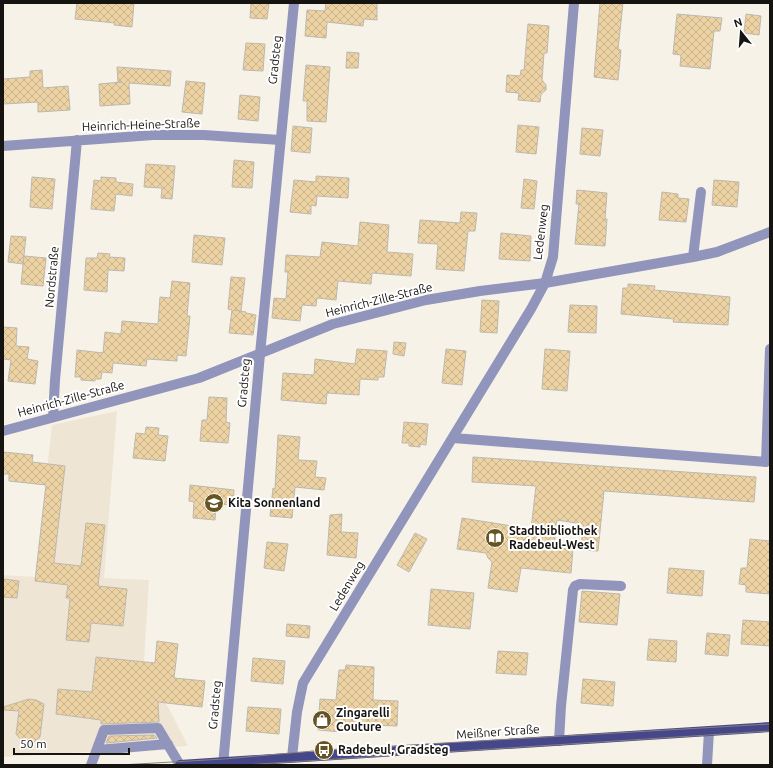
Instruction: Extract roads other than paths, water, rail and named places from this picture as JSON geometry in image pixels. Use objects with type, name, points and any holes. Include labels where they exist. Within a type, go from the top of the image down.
[{"type":"main road","name":"Meißner Straße","points":[[180,765],[223,764],[292,757],[770,727]]},
{"type":"street","name":"Gradsteg","points":[[223,764],[260,354],[294,3]]},
{"type":"street","name":"Ledenweg","points":[[292,757],[296,712],[303,683],[531,309],[545,283],[553,257],[574,3]]},
{"type":"street","name":"Heinrich-Heine-Straße","points":[[3,146],[153,135],[204,135],[280,140]]},
{"type":"street","name":"Nordstraße","points":[[53,417],[55,380],[77,140]]},
{"type":"street","points":[[693,257],[700,192]]},
{"type":"street","name":"Heinrich-Zille-Straße","points":[[3,431],[199,378],[333,324],[347,320],[426,300],[480,291],[545,283],[693,257],[717,252],[770,232]]},
{"type":"street","points":[[452,438],[766,462],[770,349]]},
{"type":"street","points":[[559,741],[561,706],[573,590],[580,584],[621,586]]},
{"type":"street","points":[[91,765],[98,750],[104,730],[158,728],[180,765]]},
{"type":"street","points":[[706,765],[709,731]]},
{"type":"street","points":[[98,750],[168,744]]},
{"type":"tram line","points":[[120,765],[224,759],[324,750],[770,724]]},
{"type":"tram line","points":[[244,765],[770,731]]},
{"type":"place","name":"Kita Sonnenland","points":[[214,503]]},
{"type":"place","name":"Stadtbibliothek Radebeul-West","points":[[495,538]]},
{"type":"place","name":"Zingarelli Couture","points":[[322,720]]},
{"type":"place","name":"Radebeul, Gradsteg","points":[[324,750]]}]
